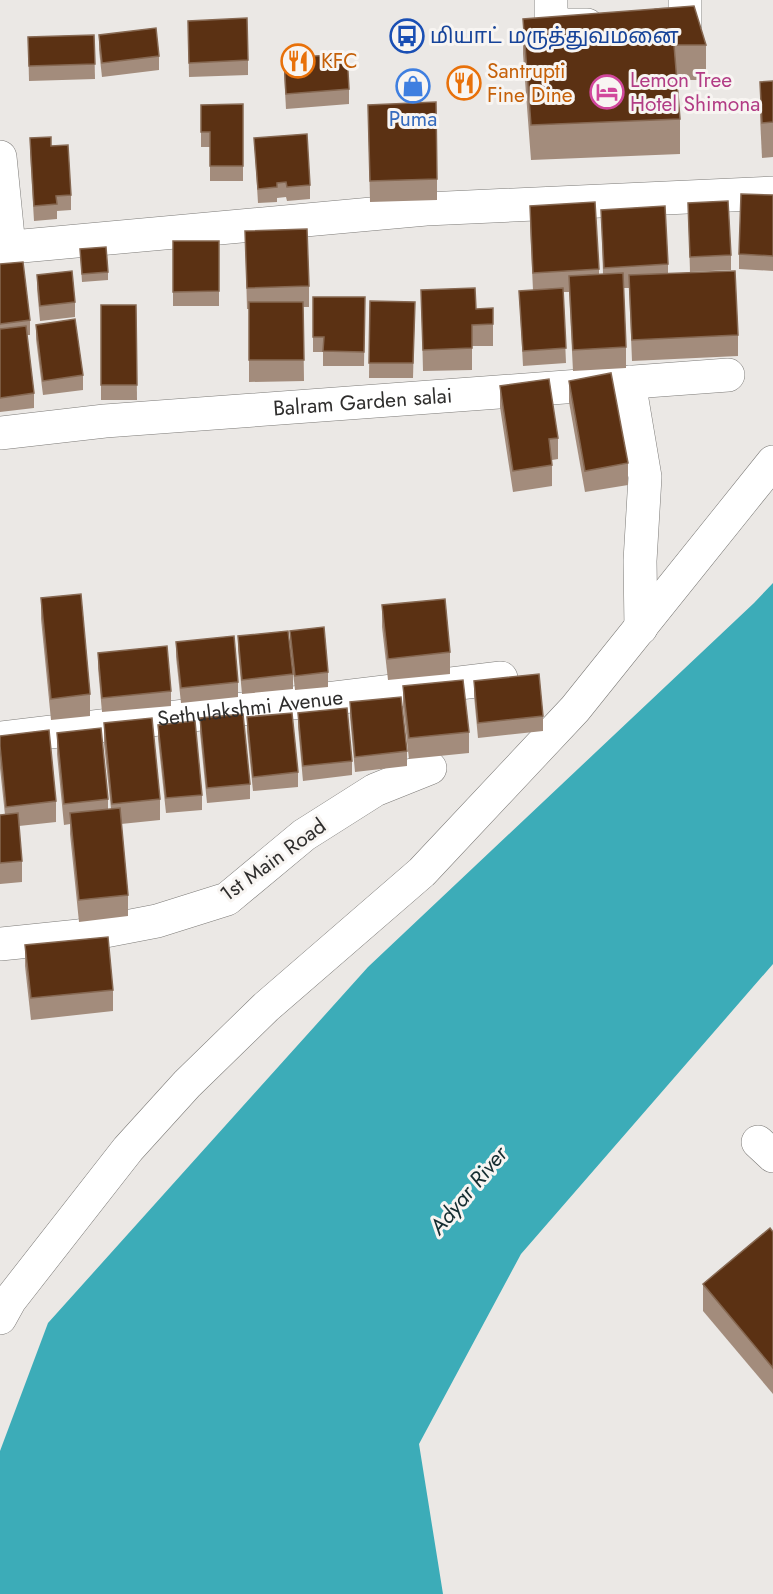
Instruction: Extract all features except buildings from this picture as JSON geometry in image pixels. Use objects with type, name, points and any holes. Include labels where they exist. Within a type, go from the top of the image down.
[{"type":"street","points":[[551,0],[550,25],[685,24],[685,0]]},
{"type":"street","points":[[0,157],[4,247],[426,209],[773,193]]},
{"type":"street","name":"Balram Garden salai","points":[[0,433],[105,421],[728,375]]},
{"type":"street","points":[[629,382],[645,477],[640,561],[641,628]]},
{"type":"street","points":[[0,1318],[10,1300],[128,1149],[187,1084],[266,1007],[422,872],[575,709],[773,462]]},
{"type":"street","name":"Sethulakshmi Avenue","points":[[0,738],[501,678]]},
{"type":"street","name":"1st Main Road","points":[[0,944],[79,936],[146,923],[227,899],[304,835],[375,790],[430,768]]},
{"type":"water","name":"Adyar River","points":[[773,583],[773,964],[521,1254],[419,1444],[443,1594],[0,1594],[0,1451],[48,1323],[368,967]]},
{"type":"place","name":"மியாட் மருத்துவமனை","points":[[407,36]]},
{"type":"place","name":"KFC","points":[[298,61]]},
{"type":"place","name":"Santrupti Fine Dine","points":[[464,83]]},
{"type":"place","name":"Puma","points":[[413,86]]},
{"type":"place","name":"Lemon Tree Hotel Shimona","points":[[607,92]]}]
